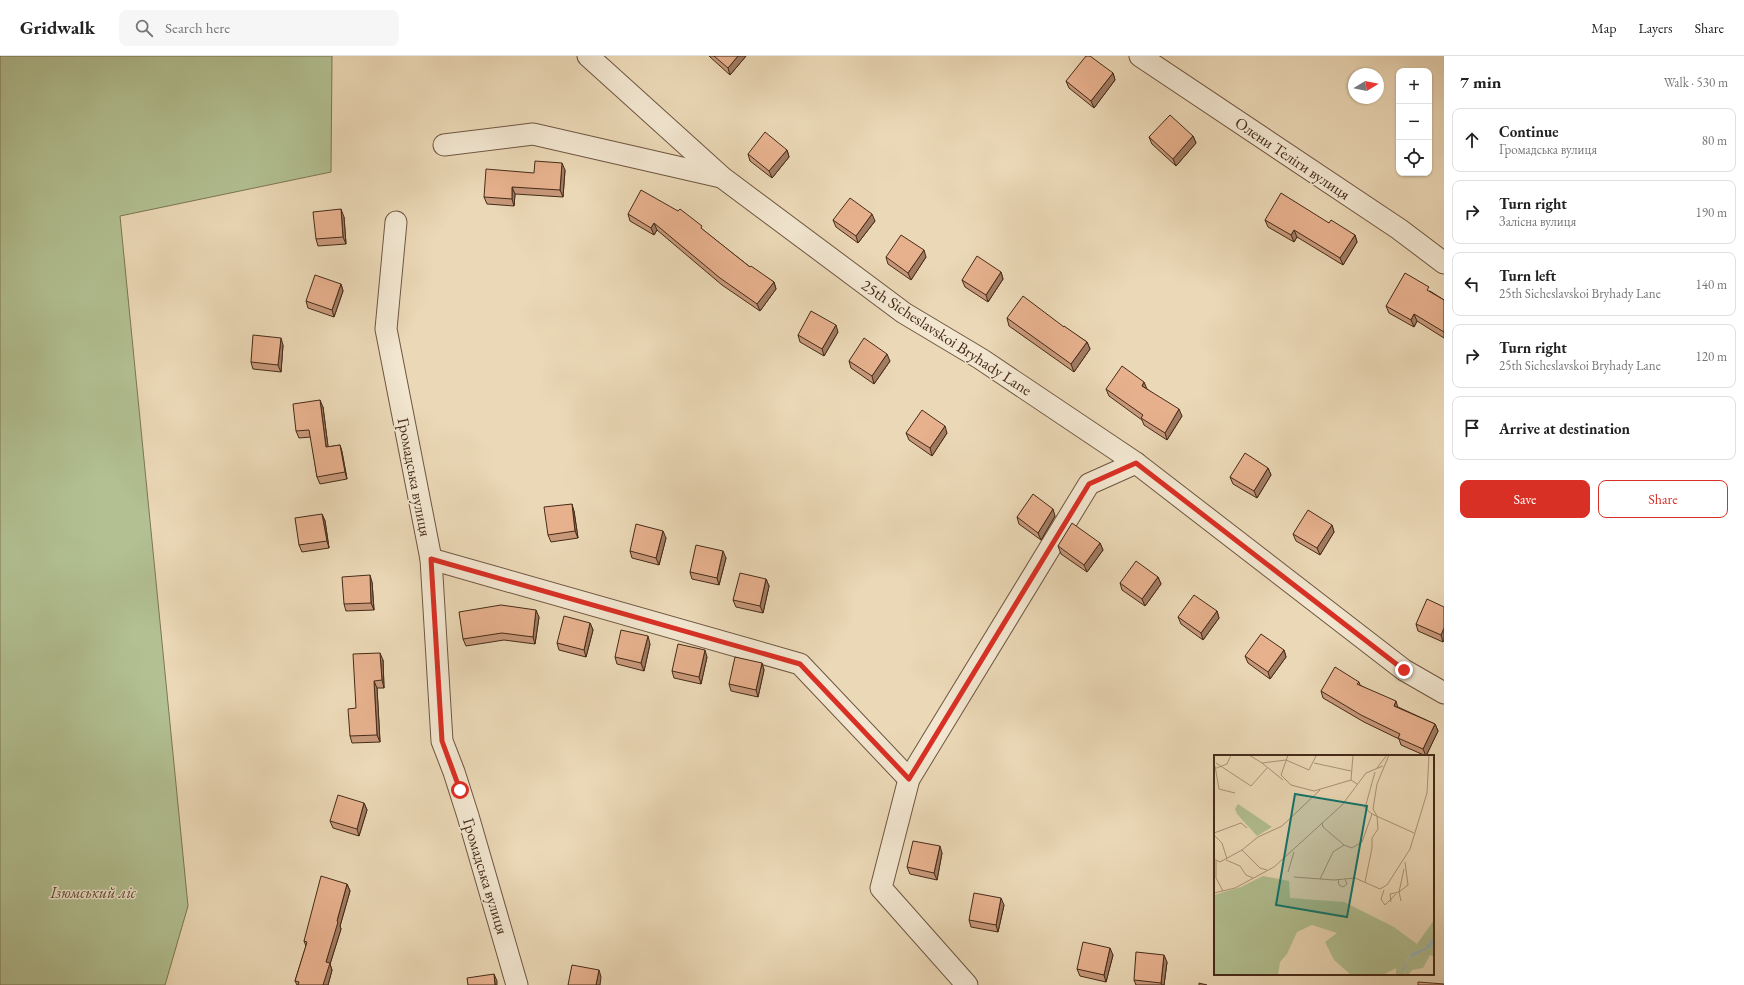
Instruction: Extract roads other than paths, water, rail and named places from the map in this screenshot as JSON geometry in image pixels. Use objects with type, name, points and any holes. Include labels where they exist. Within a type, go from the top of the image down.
[{"type":"street","name":"25th Sicheslavskoi Bryhady Lane","points":[[588,56],[723,178],[904,313],[981,359],[1136,463],[1404,670],[1444,693]]},
{"type":"street","name":"Олени Теліги вулиця","points":[[1140,56],[1392,225],[1444,263]]},
{"type":"street","name":"25th Sicheslavskoi Bryhady Lane","points":[[444,145],[533,134],[723,178]]},
{"type":"street","name":"Громадська вулиця","points":[[396,222],[386,329],[431,559],[442,741],[468,816],[517,985]]},
{"type":"street","points":[[967,985],[881,888],[909,779],[1089,484],[1136,463]]},
{"type":"street","points":[[431,559],[800,664],[909,779]]},
{"type":"park label","name":"Ізюмський ліс","points":[[93,892]]}]
